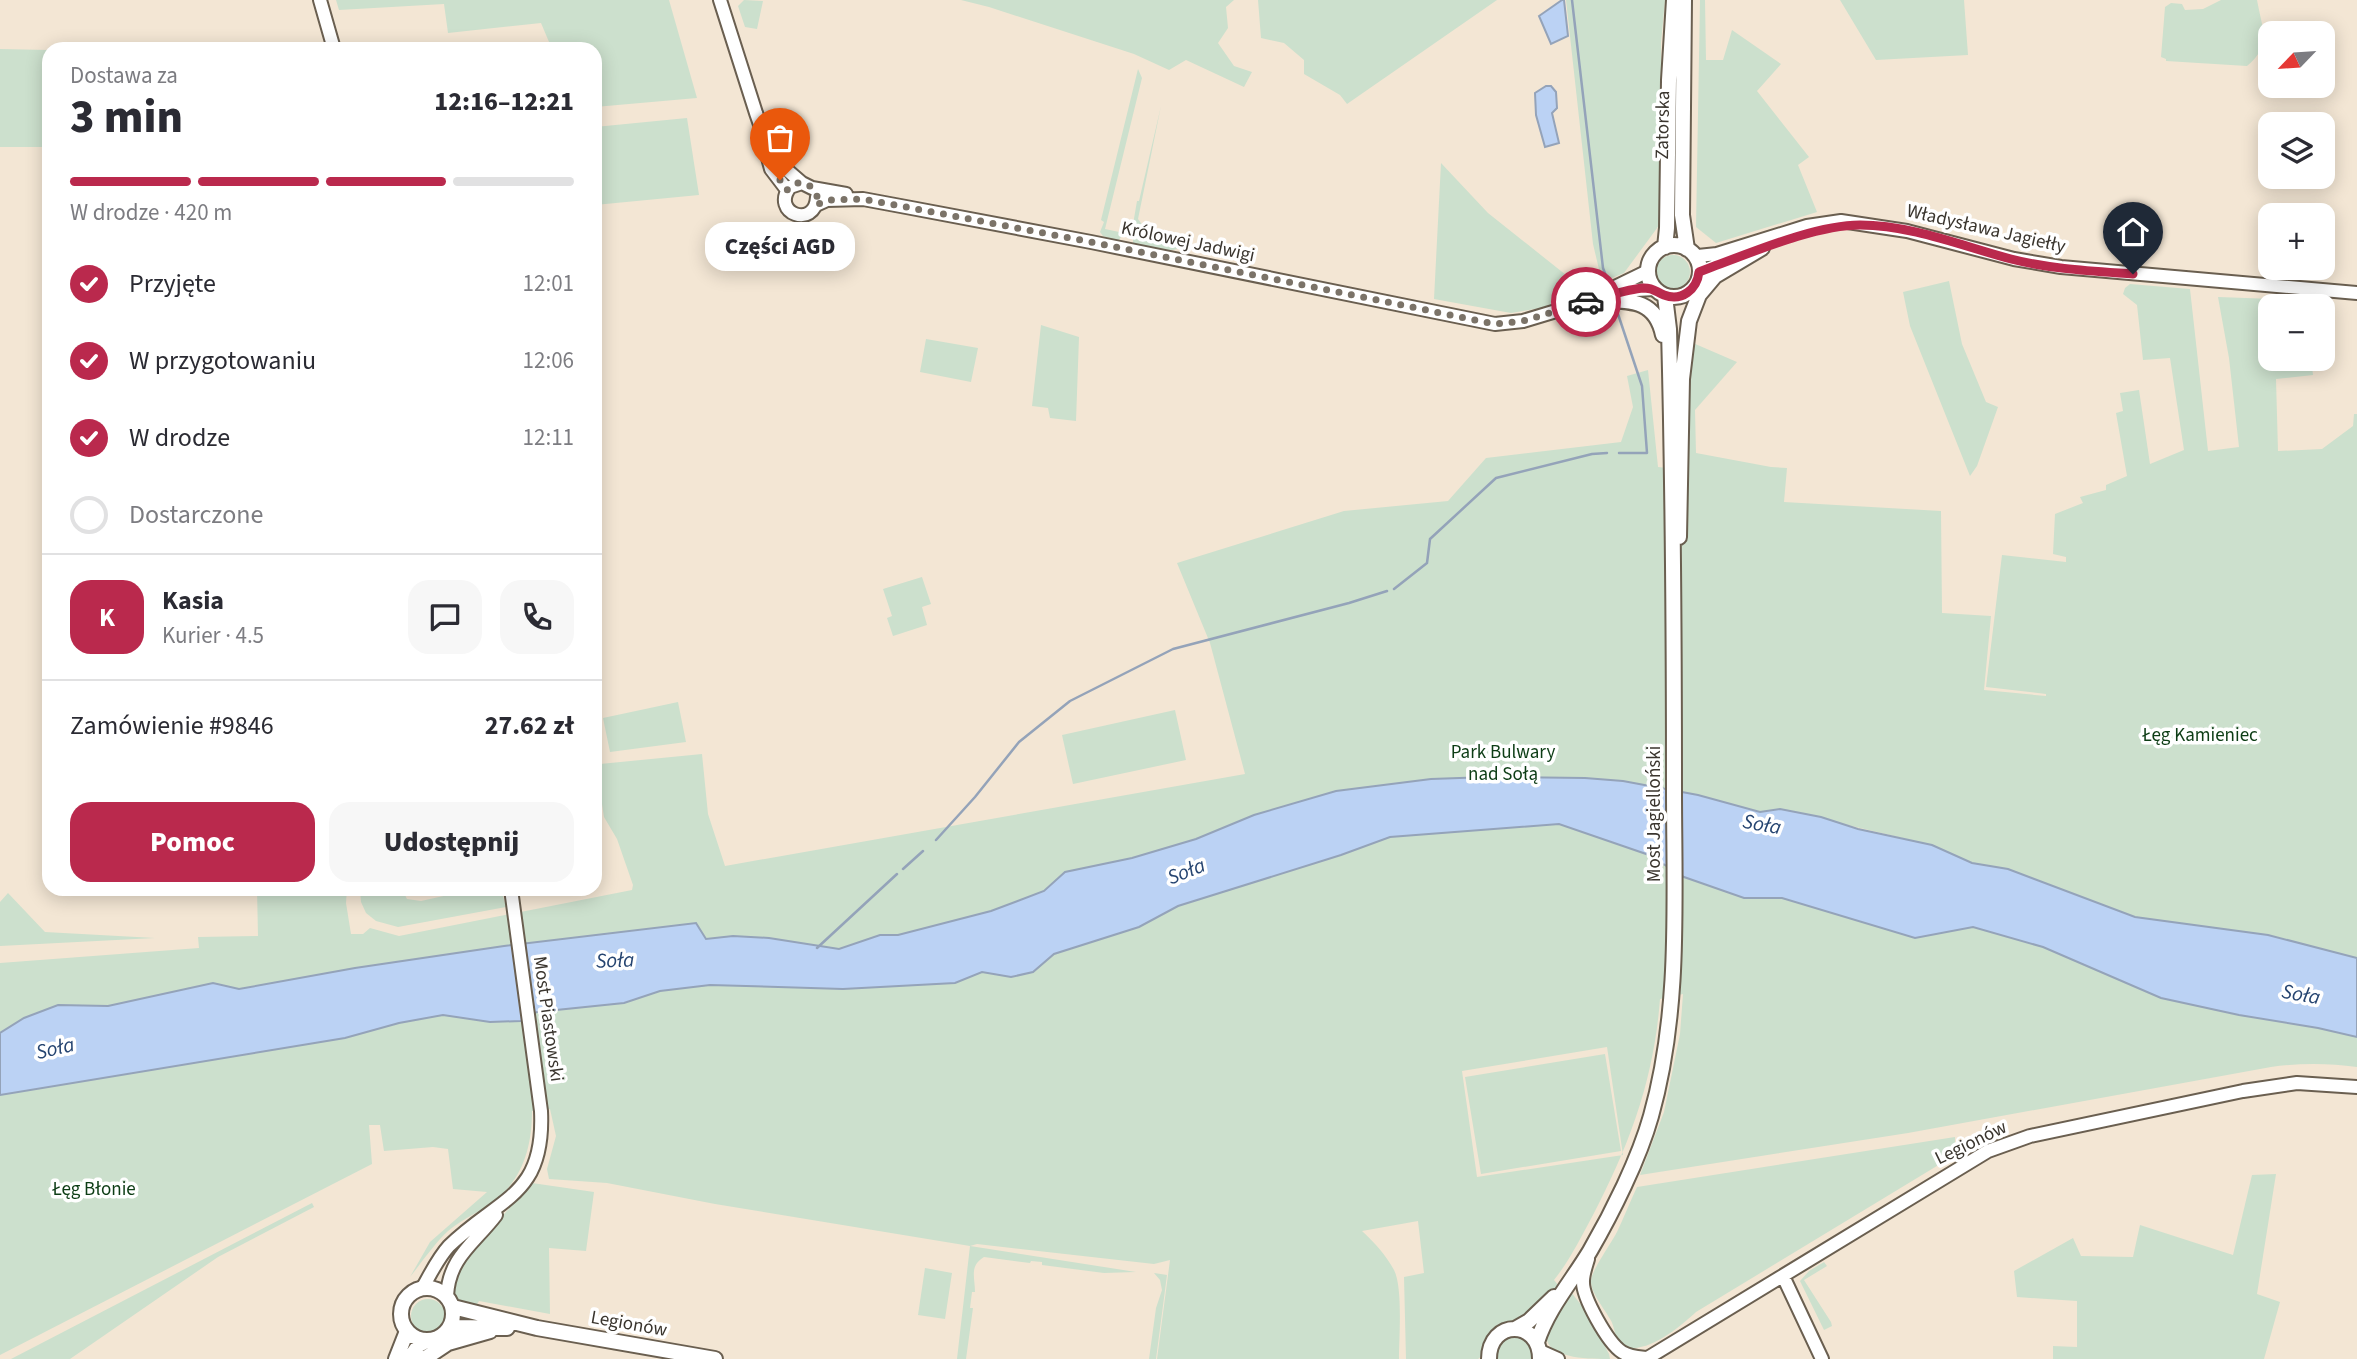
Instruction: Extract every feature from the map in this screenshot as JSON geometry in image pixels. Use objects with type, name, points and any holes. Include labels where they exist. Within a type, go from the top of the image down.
[{"type":"main road","name":"Zatorska","points":[[1665,247],[1674,0]]},
{"type":"main road","name":"Zatorska","points":[[1684,0],[1682,215],[1690,252]]},
{"type":"main road","points":[[1660,293],[1679,297],[1695,285],[1699,272],[1697,259],[1690,252],[1672,246],[1665,247],[1653,257],[1648,271],[1660,293],[1669,329],[1676,377]]},
{"type":"main road","points":[[1676,377],[1689,320],[1699,295],[1715,276],[1762,248]]},
{"type":"main road","points":[[1676,377],[1685,295]]},
{"type":"main road","points":[[1597,300],[1633,301],[1656,314],[1676,377]]},
{"type":"main road","name":"Most Jagielloński","points":[[1567,1285],[1590,1251],[1625,1182],[1650,1119],[1668,1039],[1674,973],[1676,377]]},
{"type":"main road","points":[[1489,1359],[1493,1341],[1499,1335],[1529,1321],[1567,1285]]},
{"type":"main road","points":[[1539,1351],[1541,1330],[1567,1285]]},
{"type":"main road","points":[[409,1359],[419,1345],[447,1331],[453,1319],[450,1302],[439,1290],[423,1287],[415,1290],[403,1303],[402,1320],[407,1331],[413,1336],[428,1340]]},
{"type":"main road","name":"Legionów","points":[[450,1302],[537,1328],[715,1359]]},
{"type":"main road","name":"Legionów","points":[[447,1331],[458,1327],[537,1328]]},
{"type":"main road","points":[[424,1359],[448,1343],[500,1328]]},
{"type":"main road","points":[[1515,1329],[1528,1333],[1539,1351]]},
{"type":"main road","points":[[396,1359],[407,1331]]},
{"type":"street","points":[[320,0],[332,42]]},
{"type":"street","points":[[720,0],[763,133],[766,157],[771,169],[787,190]]},
{"type":"street","points":[[763,133],[780,164],[807,185],[817,196],[816,205],[807,214],[793,214],[784,201],[787,190],[794,184],[807,185]]},
{"type":"street","name":"Królowej Jadwigi","points":[[807,185],[863,199],[1354,294],[1449,316],[1504,324],[1576,305]]},
{"type":"street","name":"Królowej Jadwigi","points":[[816,205],[827,200],[863,199]]},
{"type":"street","name":"Władysława Jagiełły","points":[[1690,252],[1698,256],[1723,253],[1807,226],[1841,221],[1907,231],[2014,259],[2078,270],[2357,293]]},
{"type":"street","name":"Władysława Jagiełły","points":[[1699,272],[1808,234],[1857,225]]},
{"type":"street","points":[[1576,305],[1648,271]]},
{"type":"street","points":[[1576,305],[1636,290],[1660,293]]},
{"type":"street","name":"Most Piastowski","points":[[504,1204],[525,1181],[537,1154],[541,1133],[541,1111],[512,896]]},
{"type":"street","name":"Legionów","points":[[1647,1359],[1988,1152],[2030,1136],[2244,1091],[2297,1083],[2357,1087]]},
{"type":"street","points":[[423,1287],[449,1247],[504,1204]]},
{"type":"street","points":[[450,1302],[449,1275],[456,1261],[504,1204]]},
{"type":"street","points":[[1590,1251],[1582,1279],[1583,1290],[1606,1334],[1619,1350],[1632,1357],[1647,1359]]},
{"type":"street","points":[[1783,1276],[1822,1359]]},
{"type":"street","points":[[1539,1351],[1558,1359]]},
{"type":"green space","points":[[336,0],[669,0],[697,98],[602,106],[602,42],[549,42],[541,23],[448,33],[444,4],[339,10]]},
{"type":"green space","points":[[744,0],[763,1],[757,29],[745,27],[738,6]]},
{"type":"green space","points":[[961,0],[1234,0],[1226,7],[1228,28],[1218,43],[1234,66],[1252,72],[1244,87],[1186,60],[1169,70],[1134,54]]},
{"type":"green space","points":[[1258,0],[1497,0],[1347,104],[1340,95],[1304,74],[1304,60],[1284,43],[1261,38]]},
{"type":"green space","points":[[1566,0],[1665,0],[1661,43],[1663,220],[1624,273],[1602,282],[1593,244]]},
{"type":"green space","points":[[1700,0],[1705,0],[1706,60],[1723,60],[1732,30],[1781,64],[1757,91],[1809,157],[1798,165],[1817,212],[1716,243],[1696,227]]},
{"type":"green space","points":[[1840,0],[1964,0],[1968,55],[1876,60]]},
{"type":"green space","points":[[2221,0],[2257,0],[2262,21],[2258,21],[2258,54],[2247,66],[2166,61],[2161,57],[2165,7],[2171,3],[2182,4],[2185,10],[2203,9]]},
{"type":"green space","points":[[0,49],[42,50],[42,147],[0,147]]},
{"type":"green space","points":[[1138,69],[1142,78],[1105,229],[1124,233],[1118,241],[1103,236],[1100,232],[1104,222],[1101,220]]},
{"type":"green space","points":[[1161,106],[1138,219],[1147,231],[1146,236],[1172,242],[1174,238],[1184,245],[1173,250],[1152,249],[1133,244],[1131,236]]},
{"type":"green space","points":[[687,118],[699,195],[602,204],[602,126]]},
{"type":"green space","points":[[1441,163],[1488,213],[1566,275],[1581,272],[1589,289],[1541,308],[1511,313],[1434,299]]},
{"type":"green space","points":[[1673,255],[1685,260],[1690,272],[1685,284],[1673,289],[1661,284],[1656,272],[1661,260]]},
{"type":"green space","points":[[1949,281],[1962,344],[1986,402],[1998,407],[1977,466],[1970,476],[1910,326],[1903,292]]},
{"type":"green space","points":[[2130,284],[2190,289],[2208,451],[2239,447],[2229,358],[2218,297],[2258,298],[2258,371],[2312,371],[2313,375],[2276,379],[2278,451],[2322,449],[2353,426],[2354,414],[2357,414],[2357,958],[2268,935],[2135,917],[2008,869],[1972,863],[1932,845],[1780,809],[1771,898],[1782,898],[1915,938],[1973,927],[2043,947],[2161,998],[2357,1037],[2357,1067],[2314,1064],[2271,1067],[1908,1133],[1640,1175],[1664,1112],[1680,1034],[1683,994],[1660,999],[1646,1084],[1623,1152],[1607,1047],[1462,1071],[1477,1177],[1621,1155],[1580,1240],[1554,1280],[1558,1285],[1528,1318],[1485,1343],[1482,1356],[1478,1359],[1406,1359],[1404,1277],[1424,1273],[1418,1221],[1362,1231],[1384,1254],[1397,1278],[1400,1300],[1399,1359],[1157,1359],[1170,1260],[1154,1264],[977,1244],[970,1246],[715,1204],[607,1183],[549,1179],[547,1169],[556,1136],[550,1109],[532,1111],[525,1159],[507,1189],[492,1203],[448,1231],[410,1277],[430,1242],[487,1192],[453,1189],[448,1149],[433,1147],[384,1151],[380,1125],[369,1125],[372,1164],[0,1355],[0,1095],[217,1059],[205,985],[108,1006],[57,1006],[24,1018],[0,1033],[0,963],[199,948],[198,937],[258,936],[257,896],[346,896],[351,934],[363,934],[370,928],[399,936],[632,890],[633,885],[617,839],[604,817],[602,764],[702,754],[708,814],[725,866],[1245,774],[1210,643],[1177,563],[1344,511],[1448,501],[1486,458],[1621,442],[1633,407],[1627,376],[1648,370],[1658,467],[1686,470],[1693,343],[1737,362],[1695,410],[1696,453],[1787,468],[1784,502],[1941,511],[1942,613],[1991,616],[1984,690],[2046,696],[1986,687],[2002,555],[2066,562],[2066,557],[2053,554],[2055,514],[2083,503],[2080,497],[2106,490],[2106,485],[2127,476],[2116,413],[2123,411],[2120,393],[2139,390],[2150,464],[2184,450],[2170,358],[2143,360],[2137,305],[2123,294]]},
{"type":"green space","points":[[1041,325],[1079,337],[1076,421],[1050,418],[1048,408],[1032,406]]},
{"type":"green space","points":[[926,339],[978,348],[971,382],[920,372]]},
{"type":"green space","points":[[922,577],[931,604],[922,607],[927,625],[893,636],[887,618],[892,616],[883,589]]},
{"type":"green space","points":[[678,702],[686,742],[610,752],[603,718]]},
{"type":"green space","points":[[1175,710],[1186,760],[1073,784],[1062,735]]},
{"type":"green space","points":[[8,893],[45,932],[155,938],[0,946],[0,902]]},
{"type":"green space","points":[[361,896],[406,896],[407,899],[421,901],[444,896],[503,896],[506,907],[398,927],[376,921],[366,913]]},
{"type":"green space","points":[[1605,1054],[1621,1151],[1481,1174],[1465,1077]]},
{"type":"green space","points":[[1955,1137],[1955,1155],[1696,1312],[1660,1339],[1629,1348],[1618,1341],[1612,1322],[1593,1290],[1591,1280],[1637,1187]]},
{"type":"green space","points":[[2276,1174],[2257,1294],[2280,1302],[2264,1359],[2053,1359],[2053,1346],[2077,1347],[2077,1301],[2017,1297],[2014,1271],[2073,1238],[2081,1256],[2133,1257],[2140,1225],[2233,1255],[2252,1175]]},
{"type":"green space","points":[[532,1183],[594,1192],[586,1251],[549,1248],[550,1314],[479,1301],[474,1309],[465,1306],[453,1290],[458,1265]]},
{"type":"green space","points":[[312,1203],[314,1207],[218,1257],[70,1359],[11,1359]]},
{"type":"green space","points":[[970,1246],[1136,1272],[1104,1273],[1042,1265],[1042,1262],[984,1257],[975,1268],[975,1292],[972,1292],[970,1308],[973,1308],[966,1359],[957,1359]]},
{"type":"green space","points":[[1824,1262],[1827,1266],[1804,1280],[1831,1322],[1832,1326],[1824,1330],[1800,1281],[1809,1271]]},
{"type":"green space","points":[[925,1268],[952,1273],[945,1319],[918,1315]]},
{"type":"green space","points":[[1154,1273],[1167,1275],[1156,1359],[1149,1359],[1156,1308],[1162,1290],[1160,1280]]},
{"type":"green space","points":[[1571,1292],[1586,1311],[1610,1359],[1573,1357],[1550,1346],[1546,1336],[1548,1326]]},
{"type":"green space","points":[[428,1299],[440,1304],[445,1316],[440,1328],[428,1333],[416,1328],[411,1316],[416,1304]]},
{"type":"green space","points":[[1515,1336],[1531,1345],[1533,1359],[1497,1359],[1499,1345]]},
{"type":"water","points":[[1562,0],[1568,36],[1551,44],[1539,16]]},
{"type":"water","points":[[1551,86],[1556,92],[1557,108],[1552,113],[1559,143],[1545,147],[1536,115],[1535,93]]},
{"type":"water","name":"Soła","points":[[1488,777],[1623,781],[1698,795],[1760,812],[1780,809],[1821,817],[1858,829],[1932,845],[1972,863],[2008,869],[2135,917],[2268,935],[2357,958],[2357,1037],[2161,998],[2043,947],[1973,927],[1915,938],[1782,898],[1744,898],[1684,877],[1649,855],[1559,824],[1390,837],[1178,906],[1139,927],[1054,954],[1033,972],[1011,977],[982,972],[955,983],[843,989],[710,985],[660,991],[624,1003],[537,1012],[521,1021],[490,1022],[443,1015],[399,1023],[345,1038],[0,1095],[0,1033],[24,1018],[58,1005],[108,1006],[213,983],[239,989],[355,968],[504,946],[696,923],[706,939],[733,936],[769,938],[839,949],[880,935],[898,935],[991,911],[1044,891],[1065,872],[1132,858],[1196,839],[1254,815],[1336,791],[1431,779]]},
{"type":"waterway","points":[[1572,0],[1606,276]]},
{"type":"waterway","points":[[1618,314],[1642,386],[1647,453],[1619,453]]},
{"type":"waterway","points":[[1394,589],[1427,563],[1430,539],[1496,478],[1592,454],[1607,453]]},
{"type":"waterway","points":[[936,840],[1019,742],[1070,701],[1173,649],[1387,591]]},
{"type":"waterway","points":[[903,869],[923,851]]},
{"type":"waterway","points":[[817,948],[897,874]]},
{"type":"way so far","points":[[780,180],[787,190],[798,183],[809,185],[817,196],[816,205],[827,200],[863,199],[1495,324],[1523,321],[1586,302]]},
{"type":"place","name":"Części AGD","points":[[780,180]]},
{"type":"route","points":[[1586,302],[1645,288],[1655,289],[1665,296],[1679,297],[1691,291],[1699,272],[1808,234],[1857,225],[1907,231],[2044,265],[2133,274]]},
{"type":"park label","name":"Łęg Kamieniec","points":[[2200,735]]},
{"type":"park label","name":"Park Bulwary nad Sołą","points":[[1503,763]]},
{"type":"park label","name":"Łęg Błonie","points":[[94,1189]]}]
